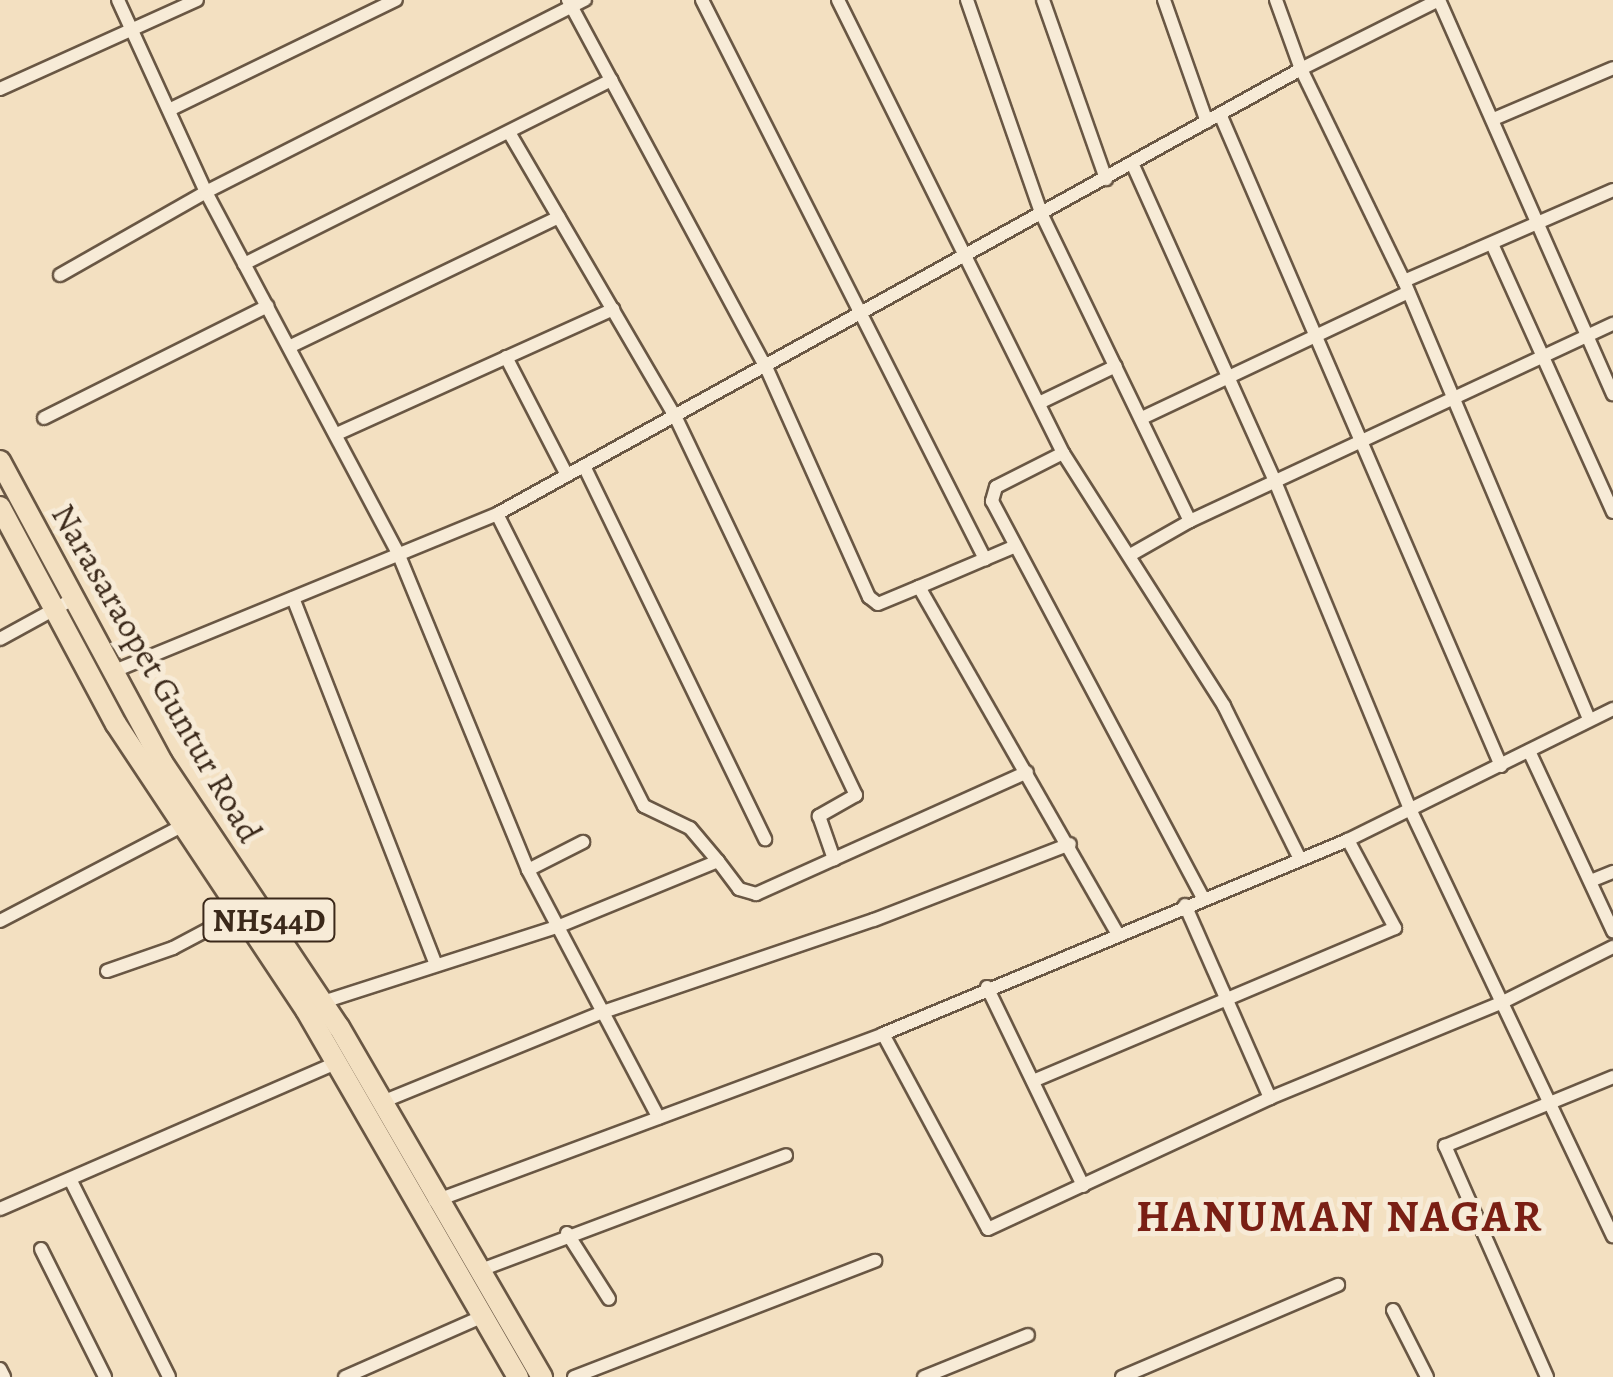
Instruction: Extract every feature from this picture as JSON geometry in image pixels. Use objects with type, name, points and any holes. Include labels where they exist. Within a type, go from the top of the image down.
[{"type":"highway","name":"Narasaraopet Guntur Road","points":[[0,462],[112,672],[195,815],[324,1002],[542,1377]]},
{"type":"highway","name":"Narasaraopet Guntur Road","points":[[3,520],[180,827],[334,1064],[518,1377]]},
{"type":"street","points":[[118,0],[206,192],[339,433],[398,552],[528,870],[658,1118]]},
{"type":"street","points":[[0,89],[197,0]]},
{"type":"street","points":[[169,110],[396,0]]},
{"type":"street","points":[[702,0],[985,559]]},
{"type":"street","points":[[838,0],[1063,453],[1132,554],[1224,706],[1300,860]]},
{"type":"street","points":[[966,0],[1042,215],[1190,521]]},
{"type":"street","points":[[1043,0],[1106,180]]},
{"type":"street","points":[[1164,0],[1207,122]]},
{"type":"street","points":[[1276,0],[1301,68],[1406,286],[1589,720]]},
{"type":"street","points":[[112,672],[497,514],[1106,180],[1301,68],[1439,0],[1496,118],[1536,226],[1613,394]]},
{"type":"street","points":[[60,275],[206,192],[574,2],[611,80],[766,367],[868,597],[878,604],[1015,546]]},
{"type":"street","points":[[1496,118],[1613,68]]},
{"type":"street","points":[[244,264],[510,134],[611,80]]},
{"type":"street","points":[[1220,114],[1500,766]]},
{"type":"street","points":[[510,134],[676,418],[856,795],[819,816],[834,859]]},
{"type":"street","points":[[1132,164],[1274,480],[1410,809],[1505,1001],[1613,1236]]},
{"type":"street","points":[[1142,418],[1316,335],[1492,244],[1613,190]]},
{"type":"street","points":[[292,346],[560,217]]},
{"type":"street","points":[[1492,244],[1613,512]]},
{"type":"street","points":[[44,418],[268,306]]},
{"type":"street","points":[[339,433],[613,309]]},
{"type":"street","points":[[1132,554],[1274,480],[1613,324]]},
{"type":"street","points":[[506,358],[567,474]]},
{"type":"street","points":[[1039,403],[1116,366]]},
{"type":"street","points":[[1063,453],[992,493],[1015,546],[1203,898]]},
{"type":"street","points":[[584,466],[765,838]]},
{"type":"street","points":[[497,514],[638,796],[653,812],[690,828],[740,889],[756,894],[1027,772]]},
{"type":"street","points":[[920,587],[1070,844],[1117,933]]},
{"type":"street","points":[[294,598],[436,965]]},
{"type":"street","points":[[0,639],[73,599]]},
{"type":"street","points":[[418,1210],[883,1034],[987,987],[1348,840],[1613,709]]},
{"type":"street","points":[[1529,751],[1593,880],[1613,930]]},
{"type":"street","points":[[0,921],[180,827]]},
{"type":"street","points":[[1033,1081],[1228,1002],[1395,928],[1348,840]]},
{"type":"street","points":[[528,870],[583,842]]},
{"type":"street","points":[[382,1102],[602,1012],[874,920],[1070,844]]},
{"type":"street","points":[[324,1002],[556,927],[718,861]]},
{"type":"street","points":[[1593,880],[1613,872]]},
{"type":"street","points":[[1185,906],[1270,1098]]},
{"type":"street","points":[[107,971],[173,948],[239,913]]},
{"type":"street","points":[[883,1034],[988,1228],[1270,1098],[1505,1001],[1613,947]]},
{"type":"street","points":[[987,987],[1083,1186]]},
{"type":"street","points":[[0,1209],[334,1064]]},
{"type":"street","points":[[1547,1377],[1445,1146],[1613,1077]]},
{"type":"street","points":[[478,1270],[567,1233],[786,1155]]},
{"type":"street","points":[[70,1179],[169,1377]]},
{"type":"street","points":[[567,1233],[608,1300]]},
{"type":"street","points":[[41,1249],[105,1377]]},
{"type":"street","points":[[574,1377],[875,1261]]},
{"type":"street","points":[[1122,1377],[1338,1285]]},
{"type":"street","points":[[1393,1310],[1427,1377]]},
{"type":"street","points":[[345,1377],[483,1316]]},
{"type":"street","points":[[924,1377],[1028,1336]]},
{"type":"street","points":[[0,1369],[4,1377]]},
{"type":"district","name":"HANUMAN NAGAR","points":[[1340,1217]]}]
